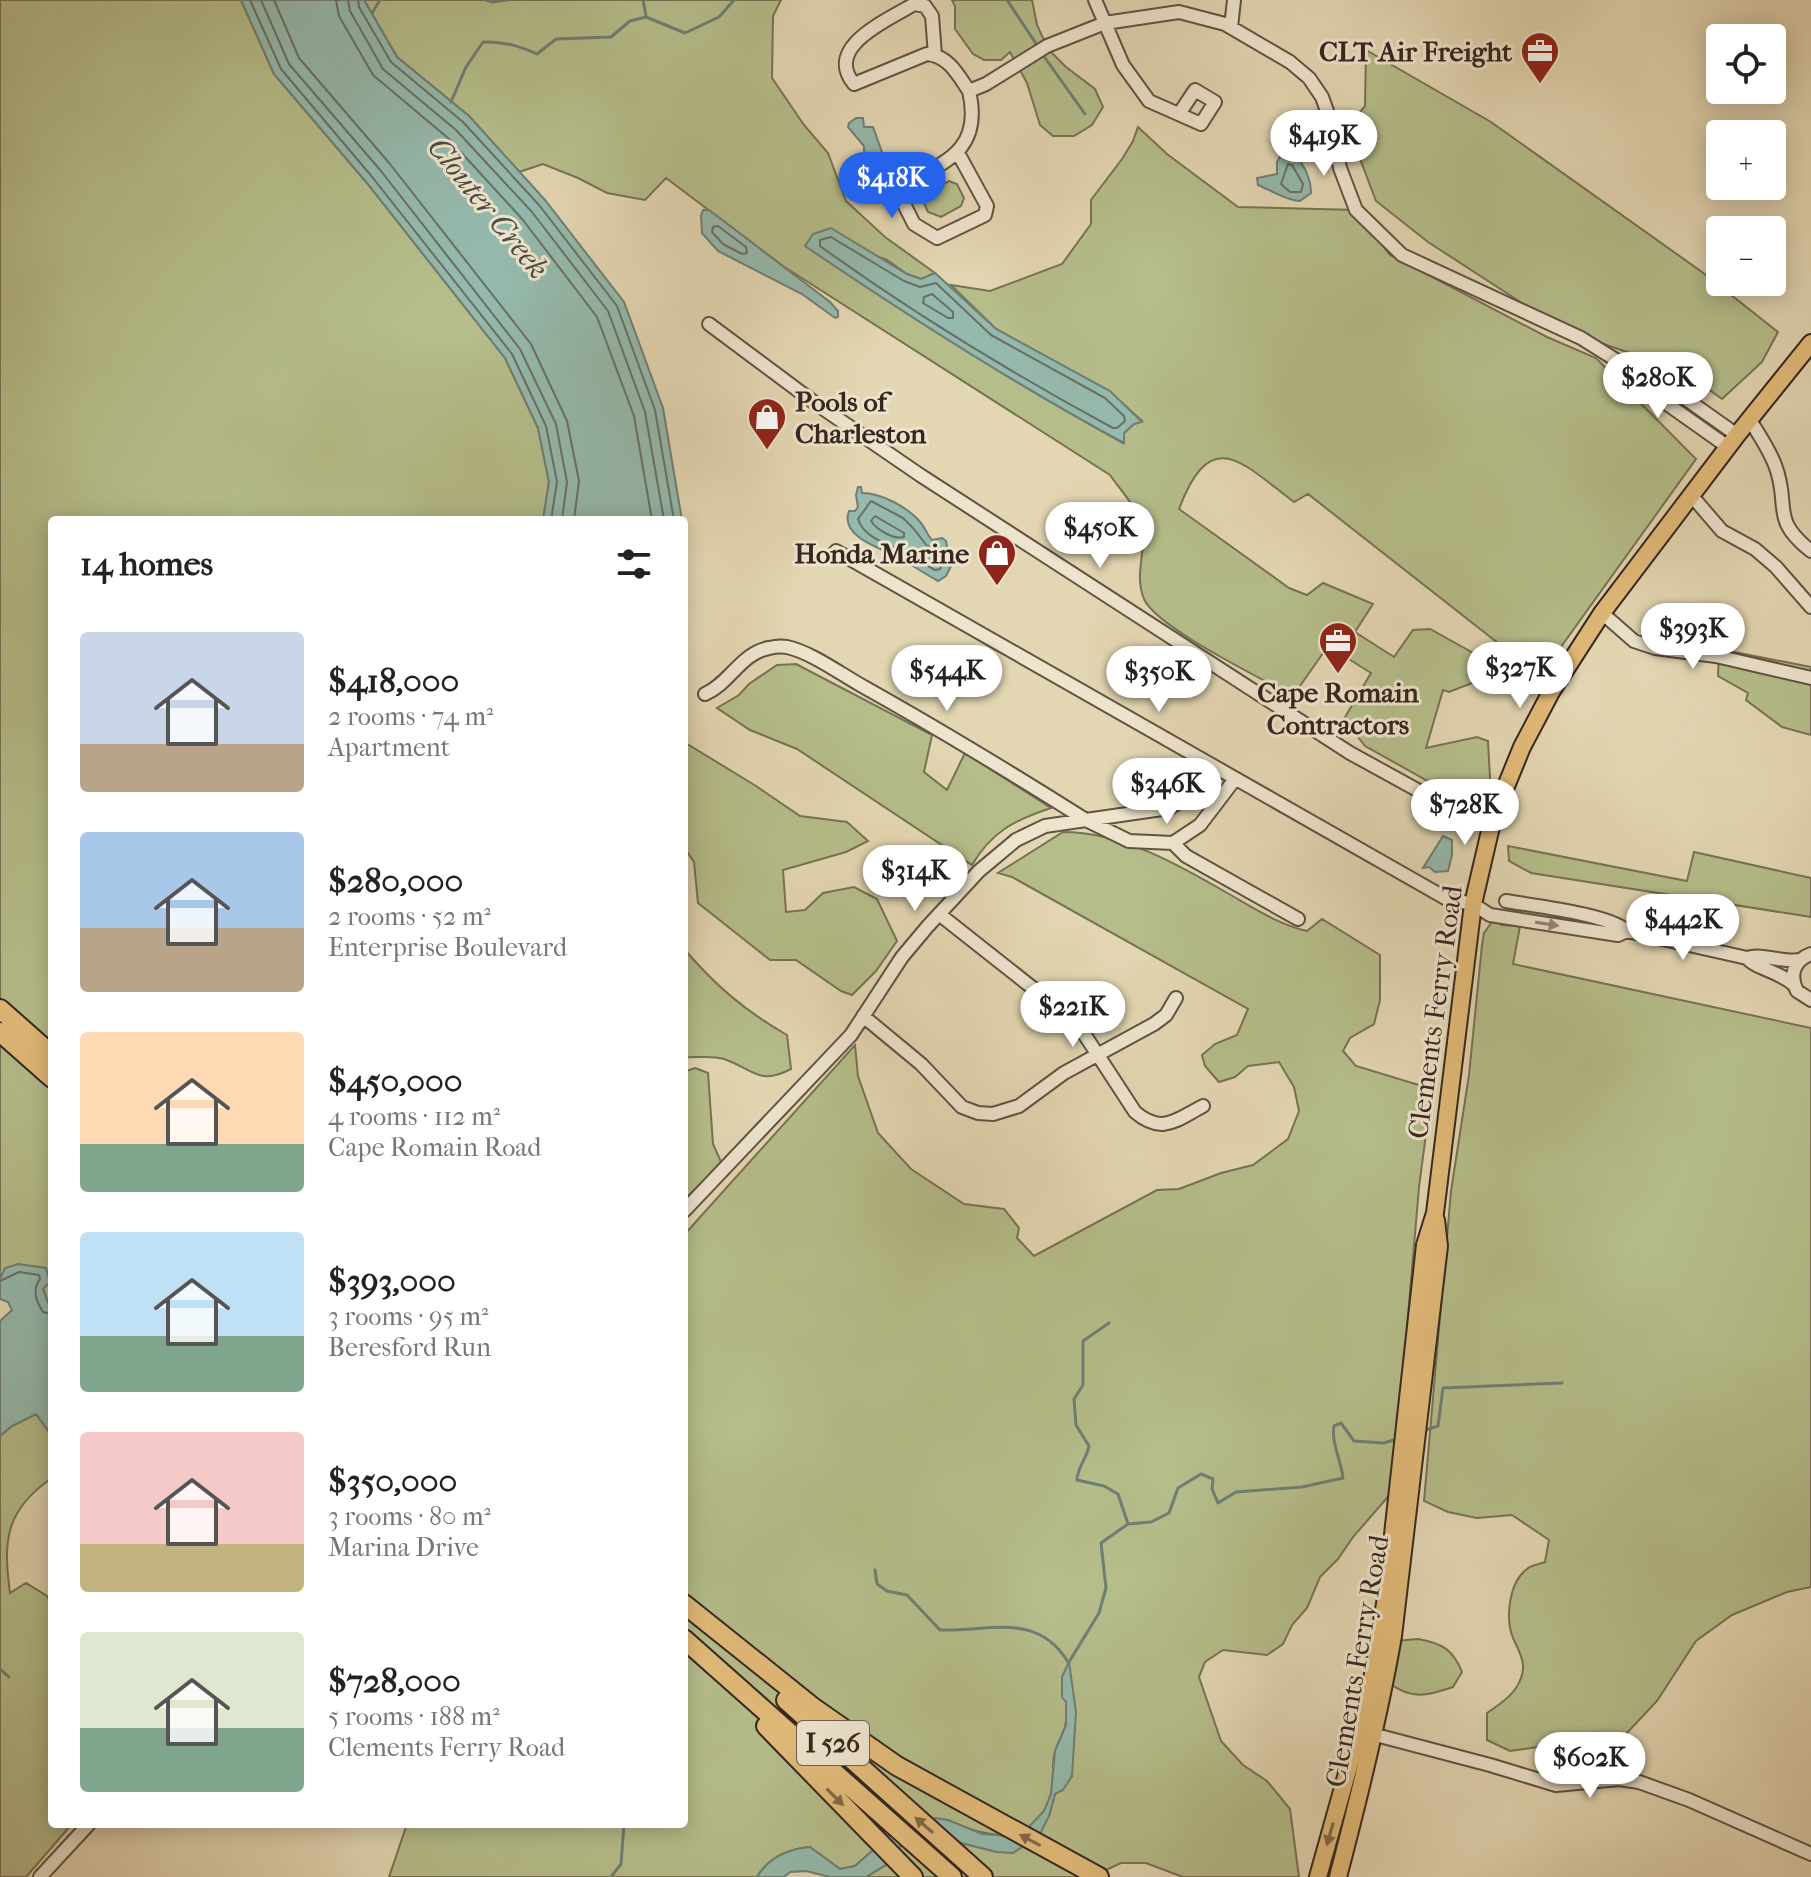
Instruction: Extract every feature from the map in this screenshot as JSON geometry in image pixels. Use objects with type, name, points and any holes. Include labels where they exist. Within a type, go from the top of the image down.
[{"type":"highway","points":[[0,1009],[48,1051]]},
{"type":"highway","points":[[0,1032],[48,1074]]},
{"type":"highway","points":[[688,1608],[814,1708],[897,1766],[1099,1877]]},
{"type":"highway","name":"I 526","points":[[688,1609],[983,1877]]},
{"type":"highway","name":"I 526","points":[[688,1643],[952,1877]]},
{"type":"highway","points":[[705,1658],[763,1723],[913,1877]]},
{"type":"main road","name":"Clements Ferry Road","points":[[1318,1877],[1370,1691],[1386,1598],[1439,1246],[1435,1213],[1473,904],[1493,818],[1522,747],[1551,692],[1602,613],[1811,343]]},
{"type":"main road","name":"Clements Ferry Road","points":[[1338,1877],[1356,1811],[1393,1636],[1408,1456]]},
{"type":"street","points":[[1095,0],[1123,65],[1149,101],[1179,114]]},
{"type":"street","points":[[1231,27],[1234,0]]},
{"type":"street","points":[[935,55],[932,16],[925,6],[914,4],[857,39],[846,58],[847,69],[854,84],[927,54],[935,55],[949,63],[969,91],[974,109],[962,149],[901,186],[898,192],[914,224],[937,238],[985,215],[987,206],[958,153]]},
{"type":"street","points":[[969,91],[986,84],[1047,46],[1105,23],[1179,12],[1231,27],[1290,62],[1309,78],[1322,97],[1332,125],[1340,168],[1356,210],[1402,255],[1581,338],[1616,360],[1639,384],[1733,441]]},
{"type":"street","points":[[709,324],[815,403],[920,475],[1350,753],[1450,808],[1493,818]]},
{"type":"street","points":[[1750,420],[1776,467],[1782,494],[1782,516],[1793,536],[1811,551]]},
{"type":"street","points":[[1691,495],[1722,531],[1755,549],[1776,567],[1811,607]]},
{"type":"street","points":[[836,551],[1447,899],[1473,904],[1490,915],[1618,935],[1627,931]]},
{"type":"street","points":[[1602,613],[1634,641],[1655,648],[1716,656],[1811,678]]},
{"type":"street","points":[[705,694],[715,690],[725,677],[752,655],[769,648],[786,647],[959,740],[1086,820],[1129,841],[1173,843],[1200,825],[1235,779]]},
{"type":"street","points":[[688,1207],[851,1035],[902,957],[979,871],[1016,840],[1045,826],[1169,808],[1183,800],[1210,764]]},
{"type":"street","points":[[1173,843],[1186,856],[1298,919]]},
{"type":"street","points":[[1506,901],[1620,924],[1627,931],[1747,958],[1754,956],[1788,962],[1806,957]]},
{"type":"street","points":[[939,914],[1077,1023],[1135,1112],[1150,1124],[1165,1125],[1203,1106]]},
{"type":"street","points":[[1793,984],[1794,969],[1806,957]]},
{"type":"street","points":[[1747,958],[1751,963],[1782,974],[1802,996],[1811,1000]]},
{"type":"street","points":[[863,1016],[921,1064],[962,1107],[993,1114],[1019,1106],[1097,1053],[1154,1024],[1166,1015],[1176,998]]},
{"type":"street","points":[[1372,1734],[1556,1785],[1619,1779],[1639,1782],[1810,1852]]},
{"type":"street","points":[[40,1877],[85,1828]]},
{"type":"green space","points":[[0,0],[241,0],[274,74],[367,183],[505,358],[538,428],[549,482],[544,516],[48,516],[48,1302],[43,1289],[0,1279]]},
{"type":"green space","points":[[364,0],[781,0],[773,16],[772,78],[804,125],[828,153],[846,201],[885,237],[935,273],[921,279],[907,274],[887,260],[814,234],[806,246],[962,348],[1123,443],[1124,433],[1142,421],[1110,392],[996,329],[951,285],[990,291],[1062,264],[1091,224],[1091,200],[1122,159],[1138,127],[1167,154],[1238,207],[1356,210],[1390,255],[1547,337],[1596,358],[1696,459],[1540,676],[1308,494],[1294,502],[1259,475],[1229,459],[1216,459],[1203,467],[1191,483],[1179,509],[1289,588],[1307,595],[1323,583],[1373,604],[1355,632],[1394,657],[1413,630],[1430,629],[1504,670],[1505,683],[1472,683],[1449,692],[1443,690],[1426,748],[1477,737],[1488,741],[1490,778],[1474,802],[1465,802],[1365,746],[1344,719],[1371,673],[1328,646],[1293,696],[1188,638],[1153,611],[1141,590],[1143,526],[1134,507],[1110,475],[783,266],[666,178],[645,200],[607,193],[543,164],[519,172],[469,116],[397,57]]},
{"type":"green space","points":[[952,0],[1032,0],[1037,25],[1048,49],[1095,89],[1103,107],[1092,125],[1074,136],[1053,136],[1040,125],[1027,83],[1010,52],[1001,60],[984,60],[973,54],[955,29]]},
{"type":"green space","points":[[1366,50],[1491,122],[1702,272],[1706,275],[1706,296],[1732,296],[1778,332],[1762,362],[1722,399],[1683,371],[1565,331],[1428,242],[1376,201],[1348,127],[1365,106]]},
{"type":"green space","points":[[949,181],[957,184],[964,198],[961,206],[941,217],[928,212],[923,201],[925,194]]},
{"type":"green space","points":[[1719,649],[1811,667],[1811,735],[1782,727],[1746,700],[1748,693],[1718,676]]},
{"type":"green space","points":[[796,664],[932,735],[924,772],[947,790],[965,753],[1051,808],[1026,817],[996,835],[972,865],[797,749],[750,730],[717,708],[777,665]]},
{"type":"green space","points":[[688,744],[800,816],[847,822],[868,841],[846,852],[783,870],[786,912],[805,910],[823,893],[854,887],[877,899],[897,941],[876,971],[852,995],[841,991],[796,960],[770,960],[698,903],[694,862],[688,853]]},
{"type":"green space","points":[[1063,832],[1085,833],[1149,852],[1267,916],[1296,928],[1307,931],[1322,919],[1380,955],[1380,1000],[1374,1024],[1350,1038],[1343,1051],[1356,1066],[1432,1089],[1419,1187],[1393,1491],[1320,1577],[1307,1608],[1292,1625],[1283,1644],[1267,1655],[1223,1650],[1205,1662],[1199,1677],[1221,1741],[1243,1765],[1267,1781],[1290,1809],[1299,1877],[1183,1877],[1146,1863],[1121,1863],[1091,1877],[866,1877],[889,1863],[902,1844],[929,1835],[997,1852],[1049,1816],[1055,1794],[1072,1776],[1066,1701],[1066,1724],[1054,1756],[1051,1794],[1044,1811],[1034,1824],[1023,1831],[1009,1834],[979,1832],[948,1820],[877,1847],[855,1866],[840,1869],[810,1847],[780,1855],[767,1864],[757,1877],[389,1877],[406,1828],[688,1828],[688,1231],[855,1045],[858,1076],[878,1133],[911,1169],[964,1204],[1004,1209],[1019,1228],[1017,1238],[1034,1256],[1157,1190],[1179,1189],[1253,1165],[1288,1139],[1299,1111],[1294,1087],[1279,1062],[1248,1066],[1235,1077],[1219,1082],[1205,1066],[1202,1055],[1215,1044],[1237,1035],[1248,1009],[1012,877],[998,873]]},
{"type":"green space","points":[[1508,846],[1687,881],[1694,852],[1811,878],[1811,917],[1531,873],[1509,861]]},
{"type":"green space","points":[[1501,920],[1501,925],[1520,926],[1513,964],[1811,1028],[1811,1587],[1787,1592],[1732,1615],[1696,1641],[1657,1701],[1626,1734],[1510,1751],[1487,1740],[1487,1713],[1511,1694],[1523,1673],[1523,1663],[1509,1621],[1510,1601],[1521,1575],[1531,1566],[1545,1562],[1549,1540],[1512,1515],[1477,1518],[1448,1512],[1424,1501],[1451,1191],[1469,1075],[1482,945],[1484,933],[1492,922]]},
{"type":"green space","points":[[688,953],[732,997],[787,1035],[791,1069],[763,1076],[734,1063],[709,1057],[688,1057]]},
{"type":"green space","points":[[695,1068],[708,1073],[713,1144],[722,1164],[688,1196],[688,1071]]},
{"type":"green space","points":[[36,1414],[48,1430],[48,1481],[36,1490],[16,1515],[7,1558],[10,1593],[26,1583],[48,1598],[48,1828],[69,1828],[26,1877],[0,1877],[0,1436]]},
{"type":"green space","points":[[1418,1639],[1440,1645],[1455,1658],[1462,1672],[1453,1687],[1420,1695],[1405,1692],[1389,1683],[1395,1641]]},
{"type":"water","name":"Clouter Creek","points":[[241,0],[364,0],[397,57],[469,116],[545,200],[624,302],[663,408],[681,516],[544,516],[549,482],[538,428],[505,358],[367,183],[274,74]]},
{"type":"water","points":[[856,118],[863,118],[864,127],[873,127],[883,155],[878,163],[872,159],[871,177],[864,184],[864,146],[848,127]]},
{"type":"water","points":[[1291,147],[1305,169],[1311,186],[1311,193],[1300,201],[1258,185],[1257,178],[1277,174],[1277,162],[1285,148]]},
{"type":"water","points":[[703,210],[709,210],[830,302],[838,311],[838,317],[835,318],[802,294],[718,251],[702,233]]},
{"type":"water","points":[[831,228],[907,274],[921,279],[935,273],[996,329],[1110,391],[1142,422],[1134,424],[1124,433],[1124,443],[962,349],[805,246],[813,234]]},
{"type":"water","points":[[858,487],[861,487],[862,493],[886,498],[902,506],[921,523],[932,540],[942,538],[946,541],[951,566],[946,576],[938,581],[856,535],[848,520],[849,511],[855,511],[858,507]]},
{"type":"water","points":[[1443,836],[1452,840],[1448,871],[1435,872],[1429,867],[1423,868]]},
{"type":"water","points":[[18,1264],[46,1268],[48,1275],[48,1284],[43,1289],[48,1302],[48,1430],[36,1414],[0,1436],[0,1321],[12,1310],[8,1302],[0,1299],[0,1279],[5,1268]]},
{"type":"water","points":[[1069,1662],[1076,1712],[1072,1776],[1063,1790],[1055,1794],[1039,1836],[1013,1853],[929,1835],[902,1844],[889,1863],[866,1877],[830,1877],[806,1871],[790,1872],[784,1877],[757,1877],[767,1864],[780,1855],[810,1847],[840,1869],[855,1866],[892,1833],[935,1818],[982,1834],[1011,1836],[1027,1829],[1044,1811],[1051,1794],[1055,1751],[1066,1725],[1062,1677]]},
{"type":"waterway","points":[[372,13],[380,0]]},
{"type":"waterway","points":[[486,0],[507,0]]},
{"type":"waterway","points":[[643,0],[646,16]]},
{"type":"waterway","points":[[451,102],[466,67],[483,42],[511,45],[537,54],[556,39],[611,37],[630,21],[646,17],[685,33],[719,17],[734,0]]},
{"type":"waterway","points":[[1007,0],[1039,48]]},
{"type":"waterway","points":[[1043,55],[1085,114]]},
{"type":"waterway","points":[[1109,1323],[1083,1341],[1083,1385],[1074,1399],[1076,1425],[1089,1446],[1077,1480],[1104,1486],[1118,1494],[1128,1524]]},
{"type":"waterway","points":[[1423,1431],[1438,1426],[1443,1388],[1562,1383]]},
{"type":"waterway","points":[[1069,1662],[1099,1613],[1106,1588],[1101,1543],[1128,1524],[1151,1522],[1169,1513],[1178,1488],[1201,1474],[1213,1479],[1212,1489],[1218,1503],[1236,1492],[1302,1487],[1343,1478],[1333,1432],[1334,1426],[1341,1423],[1354,1441],[1384,1443],[1397,1439]]},
{"type":"waterway","points":[[875,1570],[877,1584],[887,1591],[907,1595],[940,1630],[1027,1630],[1056,1646],[1068,1662]]},
{"type":"waterway","points":[[0,1669],[9,1677]]},
{"type":"waterway","points":[[611,1877],[621,1864],[624,1828]]},
{"type":"place","name":"CLT Air Freight","points":[[1540,85]]},
{"type":"place","name":"Pools of Charleston","points":[[767,451]]},
{"type":"place","name":"Honda Marine","points":[[997,587]]},
{"type":"place","name":"Cape Romain Contractors","points":[[1338,675]]}]
